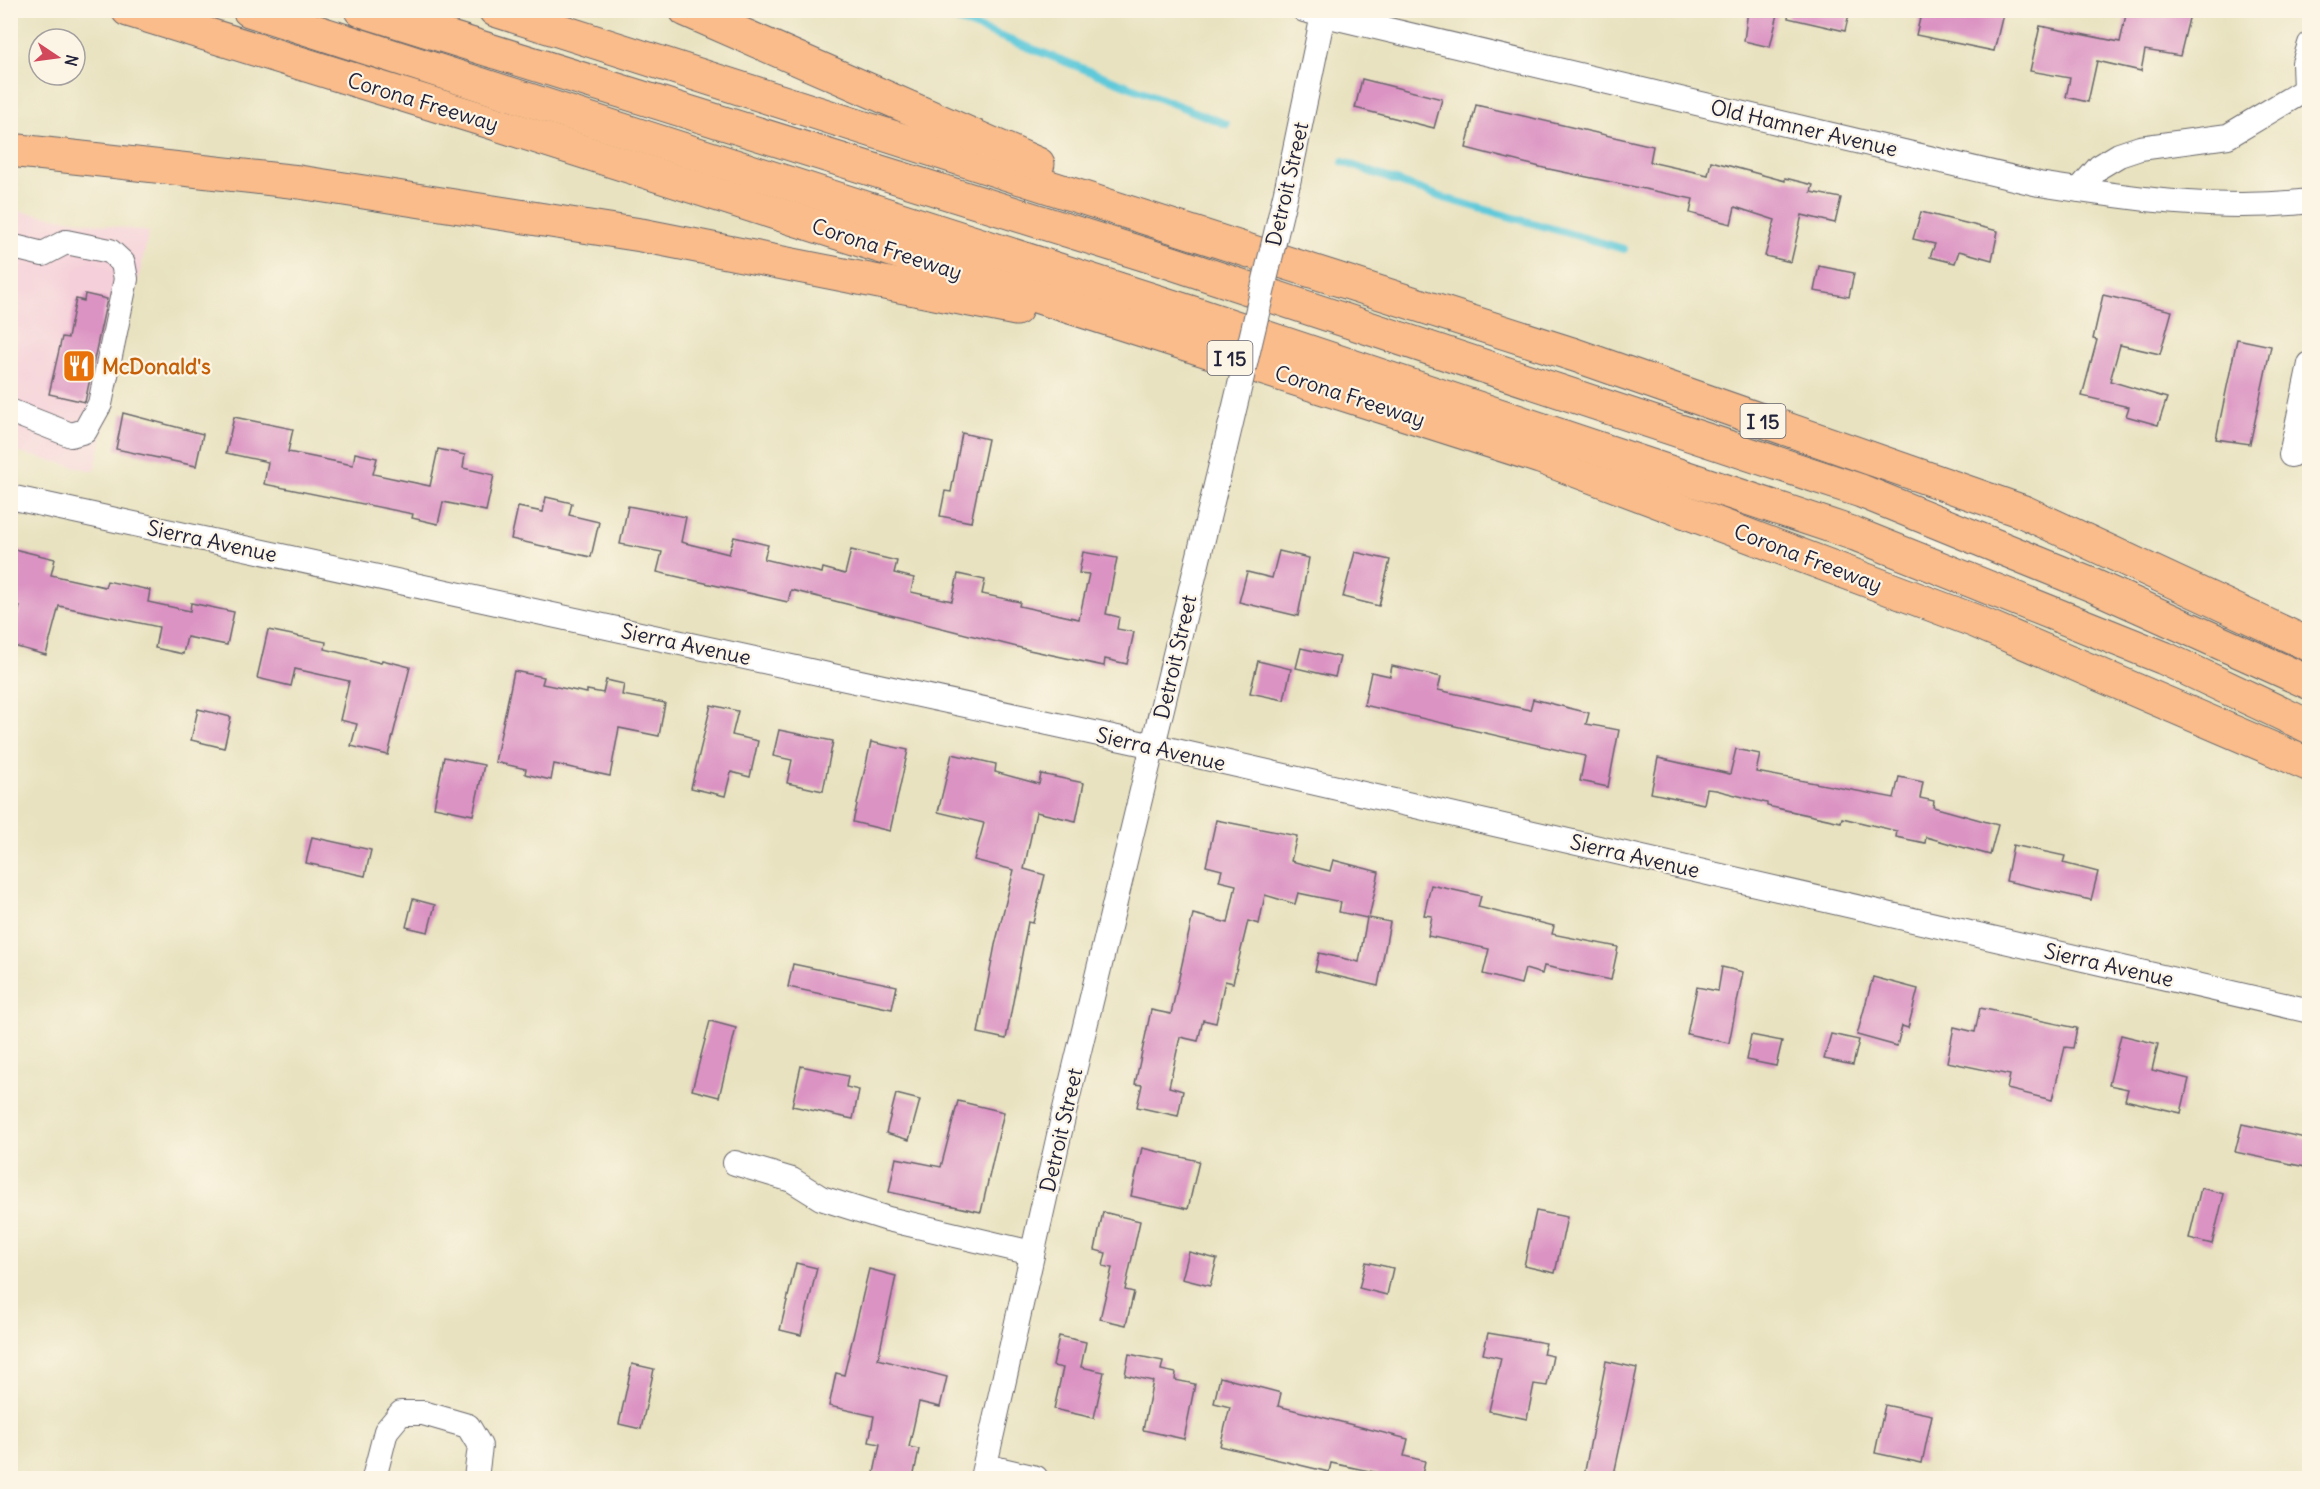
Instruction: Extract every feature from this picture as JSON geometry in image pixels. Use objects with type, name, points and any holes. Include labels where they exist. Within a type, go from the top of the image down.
[{"type":"highway","name":"Corona Freeway","points":[[128,10],[481,119],[1540,457],[1975,621],[2310,765]]},
{"type":"highway","points":[[249,10],[1196,314],[1855,534],[2164,658],[2310,727]]},
{"type":"highway","points":[[361,10],[1172,263],[1861,491],[2092,585],[2310,683]]},
{"type":"highway","name":"I 15","points":[[495,10],[1575,355],[2024,512],[2310,645]]},
{"type":"highway","points":[[686,10],[1202,236]]},
{"type":"highway","points":[[10,150],[299,182],[641,235],[1169,339]]},
{"type":"street","name":"Detroit Street","points":[[983,1472],[1032,1253],[1288,183],[1317,12]]},
{"type":"street","name":"Old Hamner Avenue","points":[[1317,12],[2027,181],[2160,202],[2271,206],[2310,201]]},
{"type":"street","points":[[2079,190],[2099,167],[2119,155],[2140,148],[2228,136],[2307,88],[2304,63],[2310,44]]},
{"type":"street","points":[[10,246],[43,254],[66,242],[110,250],[123,263],[126,279],[103,393],[95,417],[85,431],[71,435],[10,411]]},
{"type":"street","points":[[2291,455],[2310,364]]},
{"type":"street","name":"Sierra Avenue","points":[[10,497],[1154,747],[2310,1011]]},
{"type":"street","points":[[735,1163],[792,1180],[821,1198],[888,1219],[1032,1253]]},
{"type":"street","points":[[374,1479],[386,1431],[401,1413],[423,1413],[468,1426],[480,1446],[476,1479]]},
{"type":"street","points":[[983,1472],[1036,1479]]},
{"type":"shaded area","points":[[10,210],[149,232],[94,471],[11,451]]},
{"type":"building","points":[[1748,10],[1779,10],[1770,47],[1744,41]]},
{"type":"building","points":[[1789,10],[1850,10],[1845,31],[1788,18]]},
{"type":"building","points":[[1922,10],[2004,10],[1994,51],[1916,35]]},
{"type":"building","points":[[2127,10],[2191,10],[2180,56],[2145,50],[2141,71],[2097,61],[2088,102],[2066,97],[2070,78],[2030,71],[2040,26],[2120,42]]},
{"type":"building","points":[[1362,79],[1442,99],[1434,128],[1355,108]]},
{"type":"building","points":[[1476,105],[1653,146],[1650,162],[1708,175],[1711,161],[1785,181],[1785,178],[1813,185],[1811,192],[1841,198],[1835,223],[1802,215],[1791,262],[1765,256],[1775,220],[1735,207],[1731,224],[1690,213],[1693,199],[1544,168],[1466,148]]},
{"type":"building","points":[[1921,212],[1998,231],[1992,260],[1959,251],[1955,263],[1930,257],[1935,244],[1913,239]]},
{"type":"building","points":[[1819,266],[1854,273],[1849,297],[1814,291]]},
{"type":"building","name":"McDonald's","points":[[85,294],[107,299],[85,402],[49,394],[62,337],[68,338],[76,299],[84,301]]},
{"type":"building","points":[[2103,295],[2172,311],[2160,354],[2120,345],[2110,381],[2167,398],[2158,425],[2126,416],[2129,407],[2082,396],[2097,340],[2093,339]]},
{"type":"building","points":[[2237,339],[2271,346],[2250,444],[2216,439]]},
{"type":"building","points":[[123,413],[203,434],[196,466],[116,449]]},
{"type":"building","points":[[234,417],[293,429],[288,452],[353,465],[355,453],[377,458],[373,474],[430,486],[438,449],[465,455],[463,468],[494,475],[486,511],[443,502],[438,524],[412,518],[413,514],[264,484],[268,462],[226,453]]},
{"type":"building","points":[[962,433],[988,439],[971,522],[940,516],[945,491],[951,492]]},
{"type":"building","points":[[546,497],[572,503],[569,515],[599,522],[591,557],[511,539],[518,507],[543,512]]},
{"type":"building","points":[[628,506],[686,517],[681,542],[729,554],[734,537],[768,545],[764,559],[822,573],[823,568],[845,574],[851,550],[897,561],[894,573],[914,578],[911,592],[952,601],[958,574],[985,580],[982,594],[1020,602],[1019,606],[1079,619],[1089,574],[1079,573],[1083,552],[1117,558],[1106,614],[1119,617],[1117,629],[1134,632],[1127,664],[1105,659],[1104,666],[1029,650],[791,590],[788,602],[657,572],[662,552],[620,544]]},
{"type":"building","points":[[14,549],[55,559],[51,575],[105,587],[107,581],[150,590],[148,602],[190,611],[191,603],[234,612],[227,645],[187,637],[183,654],[155,648],[159,627],[59,606],[46,655],[10,645],[20,606],[10,604],[10,563]]},
{"type":"building","points":[[1279,551],[1309,558],[1298,616],[1239,602],[1247,572],[1272,578]]},
{"type":"building","points":[[1355,552],[1390,560],[1379,606],[1343,597]]},
{"type":"building","points":[[268,630],[326,642],[325,649],[381,663],[382,660],[410,667],[388,755],[351,746],[357,724],[340,720],[349,681],[295,669],[291,686],[257,678]]},
{"type":"building","points":[[1301,648],[1340,657],[1335,677],[1296,668]]},
{"type":"building","points":[[1258,661],[1291,669],[1284,700],[1250,693]]},
{"type":"building","points":[[1392,666],[1441,677],[1438,690],[1530,710],[1533,699],[1589,713],[1586,724],[1619,730],[1608,787],[1580,781],[1585,756],[1364,705],[1371,672],[1390,676]]},
{"type":"building","points":[[514,671],[544,677],[542,684],[587,693],[587,690],[603,693],[606,680],[624,684],[622,695],[665,703],[659,736],[619,728],[610,776],[554,764],[551,780],[525,774],[526,769],[495,762]]},
{"type":"building","points":[[711,705],[738,711],[732,735],[758,741],[750,777],[731,772],[725,796],[691,788]]},
{"type":"building","points":[[198,709],[231,717],[224,748],[191,740]]},
{"type":"building","points":[[779,730],[833,741],[823,791],[787,783],[792,760],[773,756]]},
{"type":"building","points":[[871,742],[908,750],[890,831],[853,822]]},
{"type":"building","points":[[1736,749],[1760,754],[1756,772],[1894,798],[1899,777],[1923,782],[1920,798],[1934,801],[1933,807],[1998,825],[1990,855],[1926,837],[1925,843],[1896,837],[1897,831],[1842,818],[1841,822],[1767,806],[1767,803],[1716,790],[1707,789],[1704,804],[1651,793],[1658,758],[1730,774]]},
{"type":"building","points":[[952,754],[996,764],[995,772],[1039,784],[1041,774],[1084,783],[1076,821],[1036,812],[1024,869],[1045,875],[1033,923],[1028,922],[1006,1039],[978,1033],[995,945],[1014,870],[974,860],[984,823],[938,812]]},
{"type":"building","points":[[444,757],[484,765],[473,815],[434,807]]},
{"type":"building","points":[[1216,820],[1297,836],[1291,861],[1330,871],[1333,860],[1379,872],[1369,918],[1390,922],[1378,986],[1315,971],[1319,953],[1359,962],[1367,918],[1339,912],[1341,902],[1298,893],[1295,904],[1265,895],[1259,924],[1248,921],[1233,983],[1225,981],[1216,1023],[1203,1020],[1198,1041],[1180,1037],[1169,1087],[1183,1091],[1178,1116],[1137,1107],[1142,1085],[1135,1084],[1151,1010],[1171,1014],[1193,914],[1228,923],[1236,885],[1219,881],[1222,870],[1206,866]]},
{"type":"building","points":[[312,837],[371,850],[365,876],[306,863]]},
{"type":"building","points":[[2013,845],[2065,856],[2063,863],[2098,872],[2091,900],[2006,881]]},
{"type":"building","points":[[1431,885],[1481,896],[1478,907],[1554,926],[1552,934],[1618,947],[1611,980],[1544,966],[1542,974],[1525,969],[1521,984],[1483,974],[1489,949],[1428,936],[1432,916],[1424,915]]},
{"type":"building","points":[[413,899],[435,905],[428,932],[406,927]]},
{"type":"building","points":[[793,964],[897,986],[892,1009],[788,987]]},
{"type":"building","points":[[1722,967],[1743,972],[1729,1043],[1687,1034],[1697,987],[1718,991]]},
{"type":"building","points":[[1873,977],[1918,989],[1908,1028],[1902,1026],[1897,1046],[1857,1035]]},
{"type":"building","points":[[1980,1008],[2077,1028],[2073,1048],[2065,1047],[2052,1100],[2007,1089],[2010,1075],[1947,1062],[1954,1027],[1975,1032]]},
{"type":"building","points":[[710,1021],[736,1028],[719,1097],[692,1090]]},
{"type":"building","points":[[1831,1034],[1859,1040],[1853,1065],[1824,1059]]},
{"type":"building","points":[[1751,1035],[1782,1041],[1776,1066],[1746,1060]]},
{"type":"building","points":[[2121,1035],[2158,1044],[2152,1070],[2189,1079],[2181,1113],[2125,1100],[2128,1089],[2109,1085]]},
{"type":"building","points":[[801,1066],[848,1076],[846,1087],[859,1090],[853,1119],[792,1106]]},
{"type":"building","points":[[896,1094],[920,1100],[909,1140],[886,1133]]},
{"type":"building","points":[[958,1101],[1004,1112],[981,1212],[889,1192],[896,1158],[941,1167]]},
{"type":"building","points":[[2242,1124],[2310,1139],[2310,1168],[2235,1152]]},
{"type":"building","points":[[1142,1148],[1199,1161],[1188,1209],[1131,1196]]},
{"type":"building","points":[[2201,1188],[2224,1194],[2212,1244],[2189,1238]]},
{"type":"building","points":[[1536,1211],[1567,1217],[1555,1273],[1524,1266]]},
{"type":"building","points":[[1103,1212],[1140,1221],[1125,1290],[1134,1292],[1126,1325],[1100,1319],[1112,1268],[1103,1266],[1106,1253],[1095,1250]]},
{"type":"building","points":[[1189,1252],[1217,1259],[1210,1286],[1182,1279]]},
{"type":"building","points":[[1366,1262],[1393,1268],[1387,1295],[1359,1288]]},
{"type":"building","points":[[796,1263],[817,1268],[801,1335],[780,1330]]},
{"type":"building","points":[[869,1269],[896,1276],[878,1359],[947,1377],[940,1407],[919,1402],[909,1447],[919,1449],[913,1479],[874,1473],[880,1444],[869,1442],[874,1416],[829,1406],[836,1373],[844,1375]]},
{"type":"building","points":[[1488,1333],[1546,1343],[1543,1354],[1553,1356],[1547,1386],[1534,1384],[1527,1419],[1489,1411],[1501,1358],[1483,1354]]},
{"type":"building","points":[[1059,1336],[1086,1342],[1081,1367],[1104,1372],[1094,1418],[1054,1409],[1063,1368],[1053,1366]]},
{"type":"building","points":[[1129,1354],[1163,1361],[1161,1370],[1176,1373],[1175,1380],[1195,1384],[1184,1439],[1143,1430],[1153,1381],[1125,1375]]},
{"type":"building","points":[[1606,1361],[1637,1368],[1613,1479],[1595,1479],[1584,1476]]},
{"type":"building","points":[[632,1364],[654,1369],[641,1429],[619,1424]]},
{"type":"building","points":[[1220,1377],[1281,1393],[1278,1406],[1408,1439],[1404,1456],[1425,1461],[1421,1479],[1378,1479],[1379,1473],[1331,1463],[1329,1472],[1220,1446],[1230,1407],[1214,1403]]},
{"type":"building","points":[[1885,1405],[1932,1415],[1922,1463],[1875,1453]]},
{"type":"waterway","points":[[932,10],[1226,124]]},
{"type":"waterway","points":[[1343,162],[1444,198],[1624,249]]},
{"type":"place","name":"McDonald's","points":[[79,366]]}]
